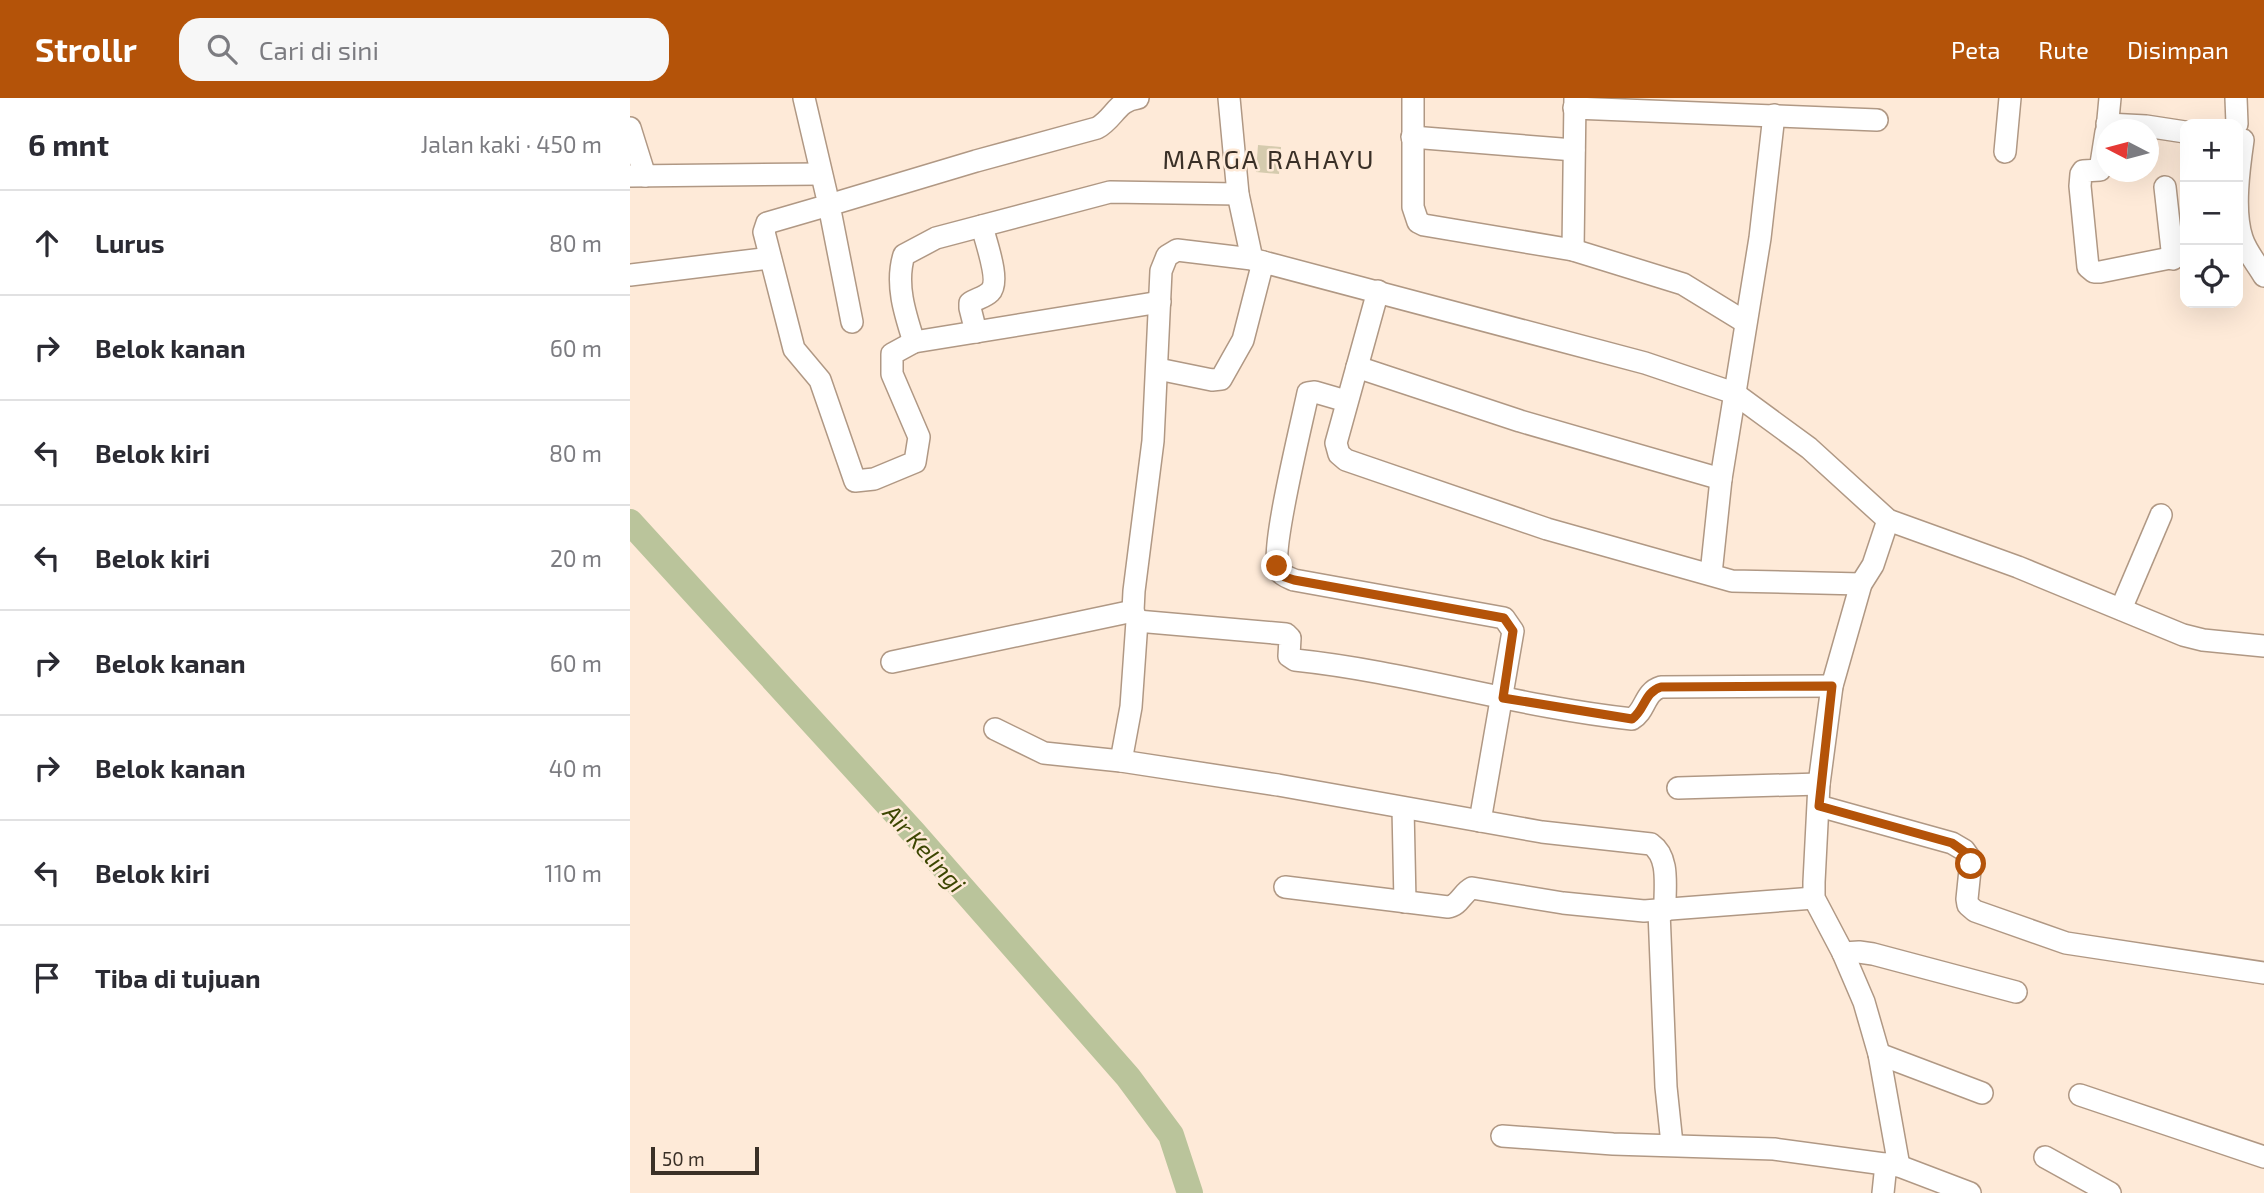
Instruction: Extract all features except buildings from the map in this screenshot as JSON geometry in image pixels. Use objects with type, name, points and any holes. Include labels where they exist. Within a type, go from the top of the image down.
[{"type":"street","points":[[804,98],[852,322]]},
{"type":"street","points":[[1138,98],[1118,106],[1097,128],[767,223],[764,232],[794,349],[820,380],[855,481],[874,479],[915,461],[919,437],[892,374],[892,354],[914,342],[1160,302]]},
{"type":"street","points":[[1158,369],[1212,380],[1221,379],[1243,340],[1258,261],[1238,194],[1228,98]]},
{"type":"street","points":[[1413,98],[1413,207],[1418,222],[1573,250],[1684,285],[1745,321]]},
{"type":"street","points":[[2005,152],[2010,98]]},
{"type":"street","points":[[2108,119],[2110,98]]},
{"type":"street","points":[[2236,98],[2240,119]]},
{"type":"street","points":[[1573,250],[1575,103],[1715,106],[1774,115],[1877,120]]},
{"type":"street","points":[[1712,574],[1721,479],[1760,238],[1774,115]]},
{"type":"street","points":[[630,128],[638,176],[821,174]]},
{"type":"street","points":[[2159,128],[2180,131]]},
{"type":"street","points":[[1412,137],[1574,150]]},
{"type":"street","points":[[2096,170],[2083,171],[2081,174],[2088,267],[2094,272],[2179,257],[2165,187]]},
{"type":"street","points":[[914,342],[902,302],[899,269],[904,255],[936,238],[1110,192],[1238,194]]},
{"type":"street","points":[[976,332],[970,303],[989,293],[994,285],[982,226]]},
{"type":"street","points":[[2243,245],[2264,276]]},
{"type":"street","points":[[1121,761],[1131,707],[1134,591],[1153,442],[1161,271],[1167,256],[1177,250],[1258,261],[1378,291],[1646,363],[1734,393],[1809,448],[1888,520],[2018,567],[2183,635],[2203,640],[2264,646]]},
{"type":"street","points":[[630,275],[769,258]]},
{"type":"street","points":[[1378,291],[1336,443],[1337,451],[1346,460],[1547,529],[1732,581],[1861,584]]},
{"type":"street","points":[[1357,367],[1520,421],[1721,479]]},
{"type":"street","points":[[1346,401],[1315,392],[1308,393],[1283,515],[1277,566],[1285,577],[1294,580],[1504,618],[1513,631],[1480,821]]},
{"type":"street","points":[[2121,608],[2161,515]]},
{"type":"street","points":[[1883,1193],[1893,1165],[1879,1054],[1864,1002],[1843,953],[1814,898],[1819,784],[1832,686],[1861,584],[1873,565],[1888,520]]},
{"type":"street","points":[[892,662],[1135,616],[1286,634],[1290,638],[1289,656],[1295,660],[1356,667],[1503,698],[1632,719],[1638,715],[1651,691],[1661,687],[1832,686]]},
{"type":"street","points":[[995,729],[1044,753],[1121,761],[1279,785],[1542,832],[1651,844],[1661,854],[1664,863],[1662,911],[1666,1087],[1672,1144]]},
{"type":"street","points":[[1678,788],[1819,784]]},
{"type":"street","points":[[1819,806],[1952,843],[1964,850],[1971,860],[1968,905],[1975,911],[2066,943],[2264,973]]},
{"type":"street","points":[[1403,808],[1405,902]]},
{"type":"street","points":[[1285,887],[1452,907],[1472,888],[1563,903],[1662,911],[1814,898]]},
{"type":"street","points":[[1843,953],[1873,954],[2016,992]]},
{"type":"street","points":[[1879,1054],[1982,1093]]},
{"type":"street","points":[[2080,1096],[2264,1157]]},
{"type":"street","points":[[1502,1136],[1613,1144],[1756,1147],[1893,1165],[1970,1193]]},
{"type":"street","points":[[2045,1157],[2110,1193]]},
{"type":"waterway","name":"Air Kelingi","points":[[630,522],[913,832],[1128,1077],[1171,1135],[1190,1193]]},
{"type":"district","name":"MARGA RAHAYU","points":[[1269,160]]},
{"type":"route","points":[[1277,566],[1285,577],[1294,580],[1504,618],[1513,631],[1503,698],[1632,719],[1638,715],[1651,691],[1661,687],[1832,686],[1819,784],[1819,806],[1952,843],[1969,855],[1971,864]]}]
